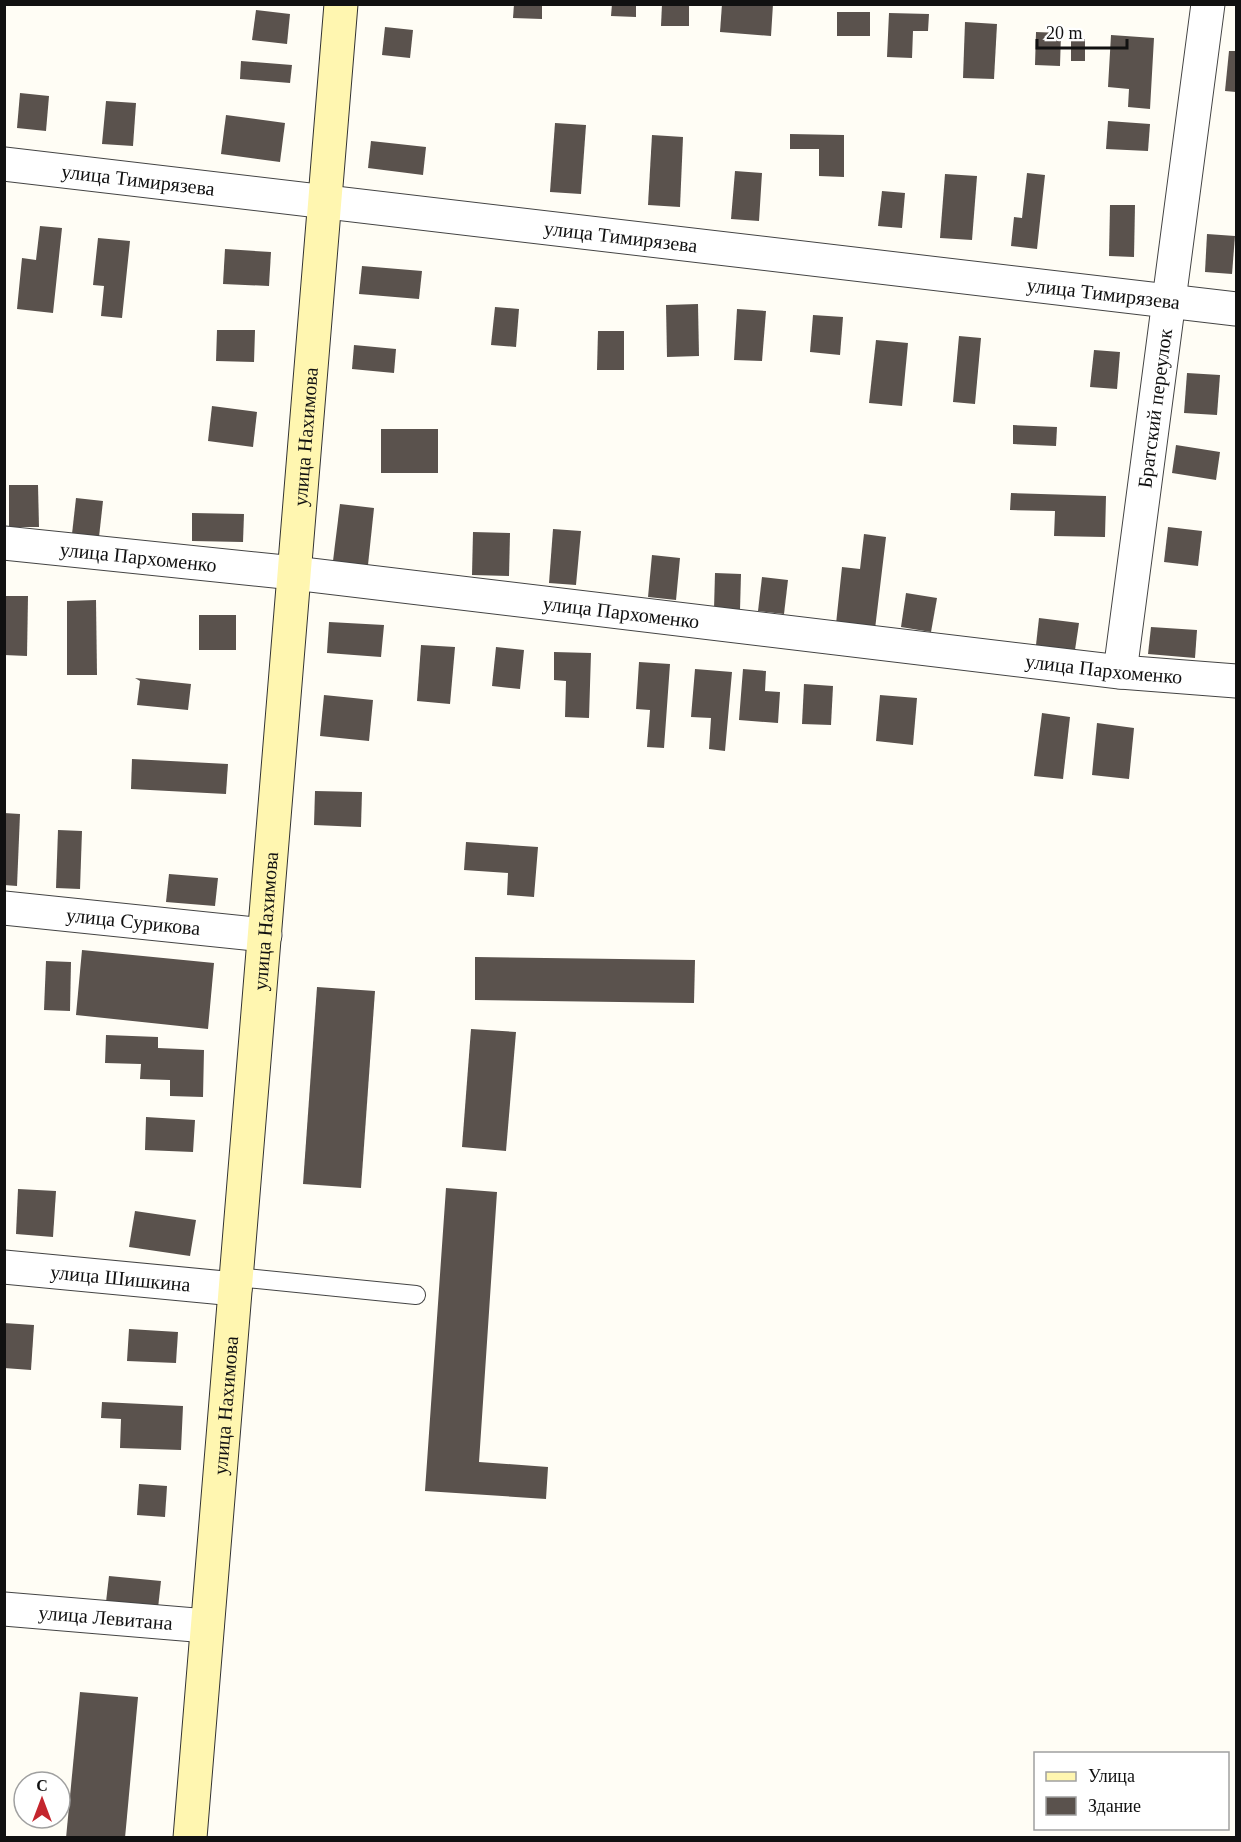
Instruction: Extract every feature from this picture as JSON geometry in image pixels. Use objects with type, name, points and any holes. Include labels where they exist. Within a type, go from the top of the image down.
[{"type":"street","name":"улица Нахимова","points":[[190,1838],[341,4]]},
{"type":"street","name":"Братский переулок","points":[[1120,672],[1208,4]]},
{"type":"street","name":"улица Тимирязева","points":[[4,164],[1236,309]]},
{"type":"street","name":"улица Пархоменко","points":[[4,543],[294,573],[1120,672],[1236,681]]},
{"type":"street","name":"улица Сурикова","points":[[4,908],[264,935]]},
{"type":"street","name":"улица Шишкина","points":[[4,1267],[236,1283]]},
{"type":"street","name":"улица Левитана","points":[[4,1609],[207,1626]]},
{"type":"lane","points":[[236,1283],[416,1295]]},
{"type":"building","points":[[514,4],[542,4],[542,19],[513,18]]},
{"type":"building","points":[[612,4],[636,4],[636,17],[611,16]]},
{"type":"building","points":[[662,4],[689,4],[689,26],[661,26]]},
{"type":"building","points":[[722,4],[773,4],[771,36],[720,32]]},
{"type":"building","points":[[256,10],[290,14],[287,44],[252,40]]},
{"type":"building","points":[[837,12],[870,12],[870,36],[837,36]]},
{"type":"building","points":[[889,13],[929,14],[928,31],[913,31],[912,58],[887,57]]},
{"type":"building","points":[[965,22],[997,24],[994,79],[963,78]]},
{"type":"building","points":[[385,27],[413,30],[410,58],[382,55]]},
{"type":"building","points":[[1036,32],[1061,33],[1060,66],[1035,65]]},
{"type":"building","points":[[1111,35],[1154,38],[1150,109],[1128,107],[1129,89],[1108,87]]},
{"type":"building","points":[[1071,39],[1085,39],[1085,61],[1071,61]]},
{"type":"building","points":[[1229,51],[1236,51],[1236,92],[1225,91]]},
{"type":"building","points":[[241,61],[292,65],[290,83],[240,79]]},
{"type":"building","points":[[20,93],[49,96],[46,131],[17,128]]},
{"type":"building","points":[[106,101],[136,103],[133,146],[102,144]]},
{"type":"building","points":[[226,115],[285,123],[280,162],[221,154]]},
{"type":"building","points":[[1108,121],[1150,124],[1148,151],[1106,149]]},
{"type":"building","points":[[555,123],[586,125],[581,194],[550,192]]},
{"type":"building","points":[[790,134],[844,135],[844,177],[819,176],[819,149],[790,149]]},
{"type":"building","points":[[652,135],[683,137],[680,207],[648,205]]},
{"type":"building","points":[[371,141],[426,147],[423,175],[368,168]]},
{"type":"building","points":[[735,171],[762,173],[759,221],[731,219]]},
{"type":"building","points":[[1027,173],[1045,175],[1037,249],[1011,246],[1014,217],[1022,218]]},
{"type":"building","points":[[945,174],[977,176],[972,240],[940,238]]},
{"type":"building","points":[[882,191],[905,193],[902,228],[878,226]]},
{"type":"building","points":[[1110,205],[1135,205],[1134,257],[1109,256]]},
{"type":"building","points":[[40,226],[62,228],[53,313],[17,309],[22,258],[36,260]]},
{"type":"building","points":[[1207,234],[1235,236],[1232,274],[1205,272]]},
{"type":"building","points":[[98,238],[130,241],[122,318],[101,316],[104,286],[93,285]]},
{"type":"building","points":[[225,249],[271,252],[269,286],[223,284]]},
{"type":"building","points":[[362,266],[422,271],[419,299],[359,294]]},
{"type":"building","points":[[698,304],[699,356],[667,357],[666,305]]},
{"type":"building","points":[[495,307],[519,309],[516,347],[491,345]]},
{"type":"building","points":[[737,309],[766,311],[762,361],[734,360]]},
{"type":"building","points":[[813,315],[843,317],[840,355],[810,352]]},
{"type":"building","points":[[217,330],[255,330],[254,362],[216,361]]},
{"type":"building","points":[[598,331],[624,331],[624,370],[597,370]]},
{"type":"building","points":[[959,336],[981,338],[975,404],[953,402]]},
{"type":"building","points":[[876,340],[908,343],[902,406],[869,403]]},
{"type":"building","points":[[354,345],[396,349],[394,373],[352,369]]},
{"type":"building","points":[[1094,350],[1120,352],[1117,389],[1090,387]]},
{"type":"building","points":[[1187,373],[1220,375],[1217,415],[1184,413]]},
{"type":"building","points":[[212,406],[257,412],[253,447],[208,441]]},
{"type":"building","points":[[1013,425],[1057,427],[1056,446],[1013,444]]},
{"type":"building","points":[[381,429],[438,429],[438,473],[381,473]]},
{"type":"building","points":[[1176,445],[1220,452],[1216,480],[1172,473]]},
{"type":"building","points":[[9,485],[38,485],[39,527],[9,527]]},
{"type":"building","points":[[1011,493],[1106,496],[1105,537],[1054,536],[1055,511],[1010,510]]},
{"type":"building","points":[[76,498],[103,501],[99,537],[72,534]]},
{"type":"building","points":[[340,504],[374,508],[368,565],[333,561]]},
{"type":"building","points":[[192,513],[244,514],[243,542],[192,541]]},
{"type":"building","points":[[1168,527],[1202,531],[1198,566],[1164,562]]},
{"type":"building","points":[[553,529],[581,531],[576,585],[549,583]]},
{"type":"building","points":[[473,532],[510,533],[509,576],[472,575]]},
{"type":"building","points":[[864,534],[886,537],[875,629],[836,624],[842,567],[860,569]]},
{"type":"building","points":[[652,555],[680,558],[676,600],[648,597]]},
{"type":"building","points":[[715,573],[741,574],[740,610],[714,609]]},
{"type":"building","points":[[762,577],[788,580],[784,614],[758,611]]},
{"type":"building","points":[[906,593],[937,598],[931,632],[901,627]]},
{"type":"building","points":[[4,596],[28,596],[27,656],[4,655]]},
{"type":"building","points":[[96,600],[97,675],[67,675],[67,601]]},
{"type":"building","points":[[199,615],[236,615],[236,650],[199,650]]},
{"type":"building","points":[[1039,618],[1079,623],[1075,650],[1036,645]]},
{"type":"building","points":[[329,622],[384,625],[381,657],[327,653]]},
{"type":"building","points":[[1151,627],[1197,630],[1195,658],[1148,654]]},
{"type":"building","points":[[421,645],[455,647],[450,704],[417,701]]},
{"type":"building","points":[[496,647],[524,650],[520,689],[492,686]]},
{"type":"building","points":[[554,652],[591,653],[589,718],[565,717],[566,681],[554,680]]},
{"type":"building","points":[[639,662],[670,664],[664,748],[647,747],[650,710],[636,709]]},
{"type":"building","points":[[695,669],[732,672],[725,751],[709,749],[711,718],[691,717]]},
{"type":"building","points":[[743,669],[766,671],[765,691],[780,692],[778,723],[739,720]]},
{"type":"building","points":[[135,678],[191,684],[188,710],[137,705],[140,681]]},
{"type":"building","points":[[804,684],[833,686],[831,725],[802,724]]},
{"type":"building","points":[[324,695],[373,700],[369,741],[320,736]]},
{"type":"building","points":[[880,695],[917,698],[913,745],[876,741]]},
{"type":"building","points":[[1042,713],[1070,717],[1063,779],[1034,776]]},
{"type":"building","points":[[1097,723],[1134,728],[1129,779],[1092,775]]},
{"type":"building","points":[[132,759],[228,764],[226,794],[131,789]]},
{"type":"building","points":[[315,791],[362,792],[361,827],[314,825]]},
{"type":"building","points":[[4,813],[20,814],[17,886],[4,885]]},
{"type":"building","points":[[58,830],[82,831],[80,889],[56,888]]},
{"type":"building","points":[[466,842],[538,847],[534,897],[507,895],[508,873],[464,870]]},
{"type":"building","points":[[169,874],[218,878],[215,906],[166,902]]},
{"type":"building","points":[[82,950],[214,963],[208,1029],[76,1015]]},
{"type":"building","points":[[475,957],[695,960],[694,1003],[475,1000]]},
{"type":"building","points":[[46,961],[71,962],[70,1011],[44,1010]]},
{"type":"building","points":[[317,987],[375,991],[361,1188],[303,1184]]},
{"type":"building","points":[[471,1029],[516,1032],[506,1151],[462,1147]]},
{"type":"building","points":[[106,1035],[158,1037],[158,1048],[204,1050],[203,1097],[170,1096],[170,1080],[140,1079],[141,1064],[105,1063]]},
{"type":"building","points":[[146,1117],[195,1120],[193,1152],[145,1150]]},
{"type":"building","points":[[446,1188],[497,1192],[479,1462],[548,1467],[546,1499],[425,1491]]},
{"type":"building","points":[[18,1189],[56,1191],[53,1237],[16,1234]]},
{"type":"building","points":[[135,1211],[196,1220],[190,1256],[129,1247]]},
{"type":"building","points":[[4,1323],[34,1325],[31,1370],[4,1368]]},
{"type":"building","points":[[129,1329],[178,1332],[176,1363],[127,1361]]},
{"type":"building","points":[[102,1402],[183,1406],[181,1450],[120,1448],[121,1419],[101,1418]]},
{"type":"building","points":[[139,1484],[167,1486],[165,1517],[137,1515]]},
{"type":"building","points":[[109,1576],[161,1581],[158,1608],[106,1602]]},
{"type":"building","points":[[80,1692],[138,1697],[125,1838],[66,1838],[67,1830],[72,1830],[72,1775]]}]
